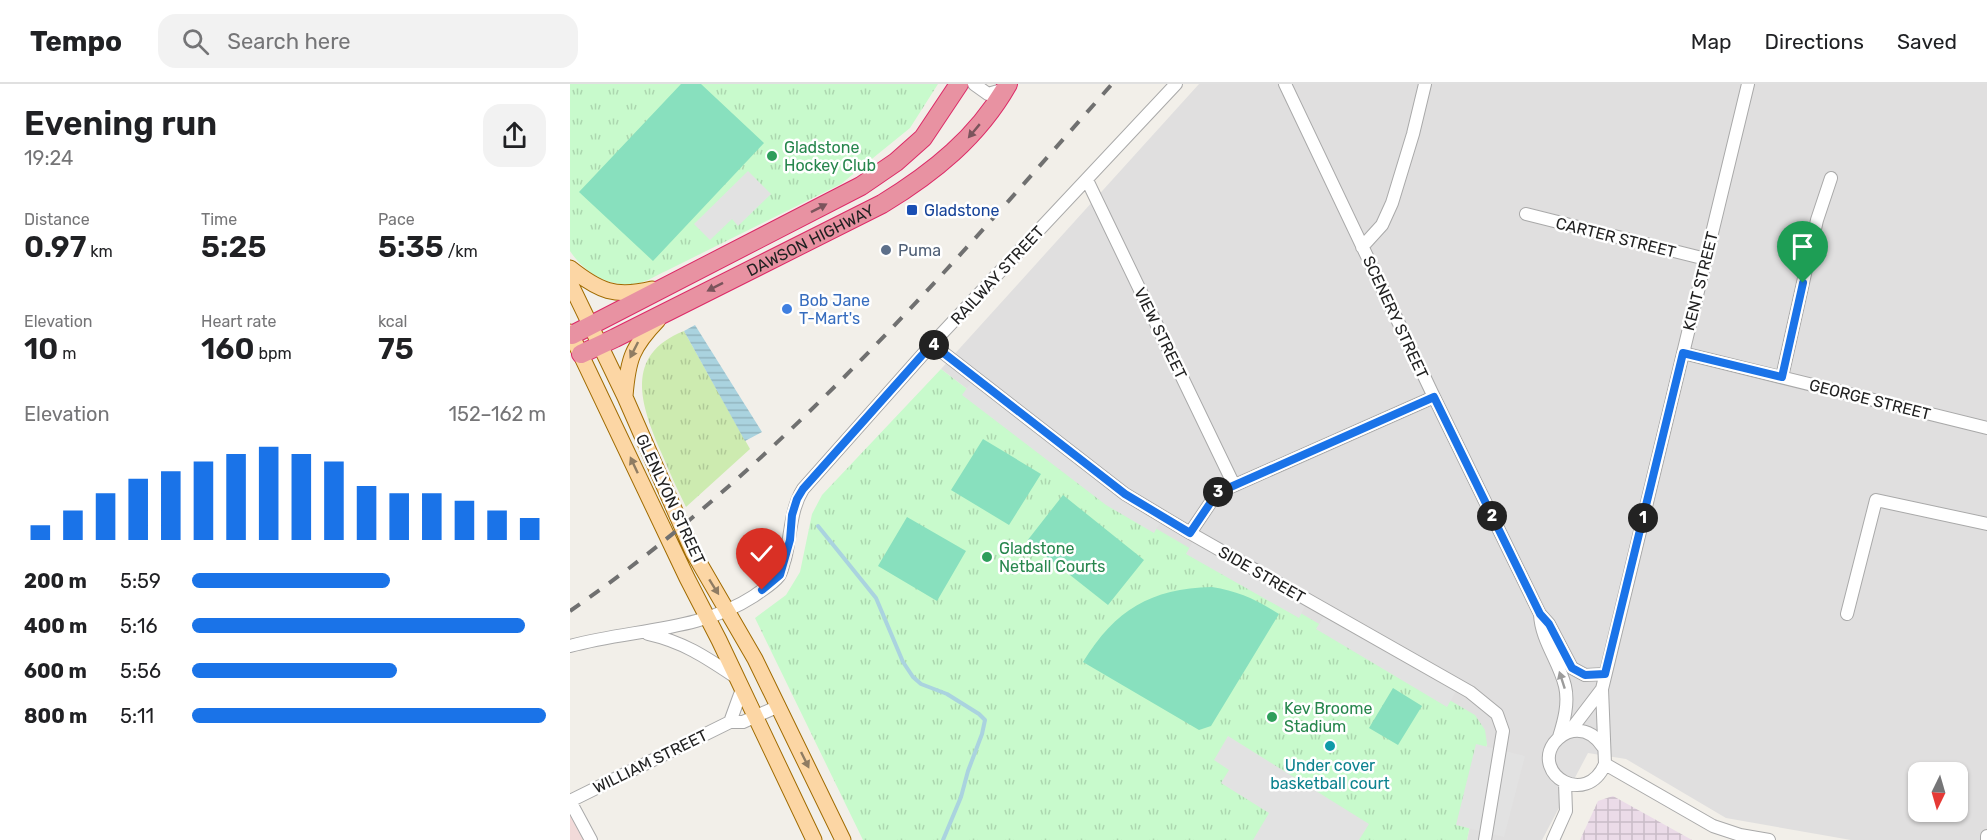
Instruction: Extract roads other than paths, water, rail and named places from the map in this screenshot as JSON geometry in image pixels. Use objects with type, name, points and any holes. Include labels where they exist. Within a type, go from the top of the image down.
[{"type":"highway","name":"DAWSON HIGHWAY","points":[[571,334],[676,283],[861,186],[896,162],[923,138],[960,84]]},
{"type":"highway","name":"DAWSON HIGHWAY","points":[[575,356],[882,204],[916,183],[946,160],[972,134],[1007,87]]},
{"type":"main road","points":[[570,268],[589,283],[618,294],[631,294],[676,283]]},
{"type":"main road","name":"GLENLYON STREET","points":[[570,283],[625,397],[693,552],[728,610],[779,706],[843,840]]},
{"type":"main road","points":[[625,397],[631,356],[640,339],[665,313]]},
{"type":"main road","name":"GLENLYON STREET","points":[[571,334],[575,356],[707,618],[814,840]]},
{"type":"street","points":[[974,84],[988,94],[1007,87]]},
{"type":"street","name":"RAILWAY STREET","points":[[570,646],[637,632],[675,627],[707,618],[742,603],[780,575],[790,540],[792,515],[803,489],[932,344],[1176,84]]},
{"type":"street","name":"SCENERY STREET","points":[[1285,84],[1540,614],[1549,624],[1572,668],[1585,675],[1605,674]]},
{"type":"street","points":[[1362,247],[1382,225],[1392,203],[1425,84]]},
{"type":"street","name":"KENT STREET","points":[[1603,747],[1602,689],[1605,674],[1748,84]]},
{"type":"street","points":[[1782,377],[1817,220],[1831,178]]},
{"type":"street","name":"VIEW STREET","points":[[1087,180],[1234,485]]},
{"type":"street","name":"CARTER STREET","points":[[1527,214],[1706,259]]},
{"type":"street","name":"SIDE STREET","points":[[932,344],[1125,494],[1470,692],[1497,714],[1503,731],[1485,840]]},
{"type":"street","name":"GEORGE STREET","points":[[1683,353],[1987,428]]},
{"type":"street","points":[[1190,533],[1217,493],[1434,397]]},
{"type":"street","points":[[1847,614],[1876,500],[1987,525]]},
{"type":"street","name":"SCENERY STREET","points":[[1540,614],[1541,626],[1565,686],[1566,714],[1559,737]]},
{"type":"street","points":[[637,632],[677,642],[701,654],[739,684],[730,722]]},
{"type":"street","name":"KENT STREET","points":[[1570,731],[1602,689]]},
{"type":"street","name":"WILLIAM STREET","points":[[570,801],[730,722],[743,722],[779,706]]},
{"type":"street","points":[[1580,730],[1598,739],[1603,747],[1605,764],[1601,773],[1594,780],[1585,785],[1575,786],[1556,777],[1549,756],[1552,746],[1559,737],[1570,731],[1580,730]]},
{"type":"street","points":[[1605,764],[1713,826],[1740,835],[1769,840]]},
{"type":"street","points":[[1553,840],[1566,811],[1565,783]]},
{"type":"street","points":[[570,801],[591,840]]},
{"type":"water","points":[[695,325],[762,432],[745,441],[684,331]]},
{"type":"waterway","points":[[818,526],[876,598],[903,662],[913,677],[921,684],[947,694],[985,720],[961,797],[943,840]]},
{"type":"railway","points":[[570,611],[646,555],[789,431],[922,296],[1112,84]]},
{"type":"place","name":"Gladstone Hockey Club","points":[[772,156]]},
{"type":"place","name":"Gladstone","points":[[912,210]]},
{"type":"place","name":"Puma","points":[[886,250]]},
{"type":"place","name":"Bob Jane T-Mart's","points":[[787,309]]},
{"type":"place","name":"Gladstone Netball Courts","points":[[987,557]]},
{"type":"place","name":"Kev Broome Stadium","points":[[1272,717]]},
{"type":"place","name":"Under cover basketball court","points":[[1330,746]]}]
